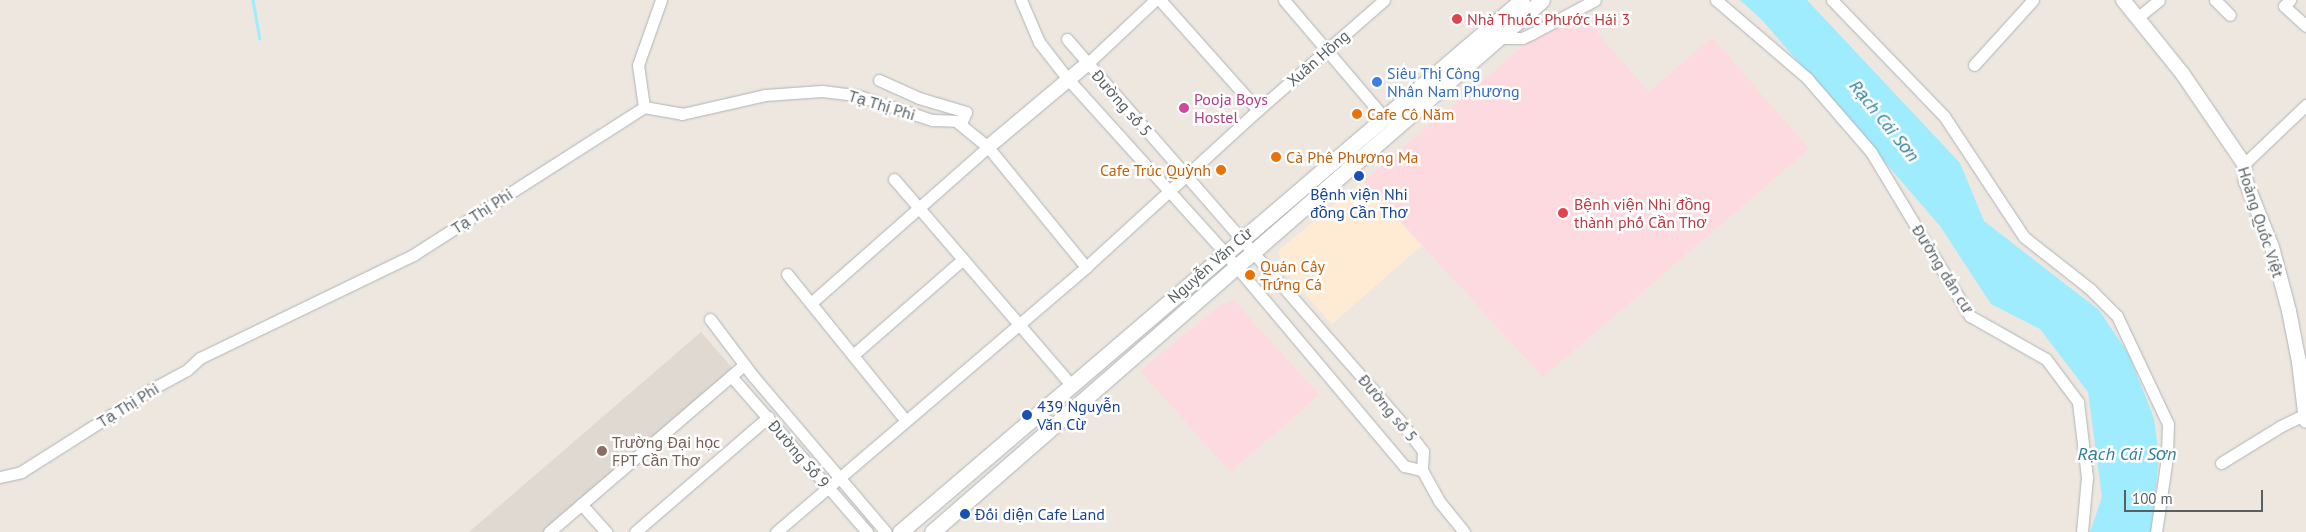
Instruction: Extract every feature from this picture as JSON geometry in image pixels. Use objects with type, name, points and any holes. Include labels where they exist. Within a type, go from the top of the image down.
[{"type":"main road","name":"Nguyễn Văn Cừ","points":[[932,532],[1253,253],[1522,0]]},
{"type":"main road","name":"Nguyễn Văn Cừ","points":[[900,532],[1072,386],[1241,237],[1390,124],[1499,38],[1542,0]]},
{"type":"main road","points":[[1072,386],[1085,401]]},
{"type":"street","points":[[644,107],[638,65],[661,0]]},
{"type":"street","name":"Đường số 5","points":[[1020,0],[1039,42],[1067,78],[1224,252],[1235,268],[1404,466],[1422,470],[1424,451],[1241,237],[1186,177],[1067,39]]},
{"type":"street","points":[[811,303],[1067,78],[1088,64],[1155,0]]},
{"type":"street","points":[[1160,0],[1258,110]]},
{"type":"street","points":[[1284,0],[1390,124]]},
{"type":"street","name":"Xuân Hồng","points":[[776,532],[1086,267],[1258,110],[1384,0]]},
{"type":"street","points":[[1499,38],[1522,38],[1595,0]]},
{"type":"street","name":"Đường dân cư","points":[[1716,0],[1807,78],[1871,152],[1970,316],[2046,358],[2078,402],[2087,477],[2082,532]]},
{"type":"street","points":[[1832,0],[1944,116],[2024,236],[2090,289],[2117,316],[2168,424],[2166,466],[2156,532]]},
{"type":"street","points":[[1974,66],[2032,0]]},
{"type":"street","name":"Hoàng Quốc Việt","points":[[2123,0],[2182,73],[2244,164],[2246,182],[2272,247],[2289,311],[2306,421]]},
{"type":"street","points":[[2137,18],[2159,0]]},
{"type":"street","points":[[2215,0],[2230,15]]},
{"type":"street","points":[[2290,0],[2284,6],[2306,26]]},
{"type":"street","points":[[879,80],[966,112],[961,123],[988,147],[1086,267]]},
{"type":"street","name":"Tạ Thị Phi","points":[[0,477],[21,472],[150,390],[188,370],[200,358],[413,255],[644,107],[682,114],[765,95],[822,91],[856,95],[932,120],[961,123]]},
{"type":"street","points":[[2244,164],[2306,105]]},
{"type":"street","points":[[894,179],[1072,386]]},
{"type":"street","points":[[853,355],[963,259]]},
{"type":"street","points":[[787,274],[906,421]]},
{"type":"street","points":[[710,319],[744,365],[886,532]]},
{"type":"street","points":[[549,532],[744,365]]},
{"type":"street","name":"Đường Số 9","points":[[731,376],[867,532]]},
{"type":"street","points":[[2221,463],[2281,426],[2306,414]]},
{"type":"street","points":[[635,532],[768,417]]},
{"type":"street","points":[[1422,470],[1439,501],[1464,532]]},
{"type":"street","points":[[581,504],[606,532]]},
{"type":"shaded area","name":"Bệnh viện Nhi đồng thành phố Cần Thơ","points":[[1582,15],[1649,92],[1712,37],[1809,149],[1543,377],[1363,181],[1528,42]]},
{"type":"shaded area","points":[[1363,181],[1422,245],[1332,324],[1280,266],[1279,250]]},
{"type":"shaded area","points":[[1234,300],[1319,395],[1230,472],[1140,371],[1221,305]]},
{"type":"shaded area","name":"Trường Đại học FPT Cần Thơ","points":[[701,332],[735,371],[549,532],[469,532]]},
{"type":"water","name":"Rạch Cái Sơn","points":[[1740,0],[1807,0],[1960,163],[1984,221],[2099,310],[2129,355],[2154,418],[2159,457],[2151,532],[2090,532],[2102,497],[2088,392],[2040,329],[1991,304],[1940,226],[1762,20]]},
{"type":"waterway","points":[[253,0],[260,38]]},
{"type":"place","name":"Nhà Thuốc Phước Hái 3","points":[[1457,19]]},
{"type":"place","name":"Siêu Thị Công Nhân Nam Phương","points":[[1377,82]]},
{"type":"place","name":"Pooja Boys Hostel","points":[[1184,108]]},
{"type":"place","name":"Cafe Cô Năm","points":[[1357,114]]},
{"type":"place","name":"Cà Phê Phương Ma","points":[[1276,157]]},
{"type":"place","name":"Cafe Trúc Quỳnh","points":[[1221,170]]},
{"type":"place","name":"Bệnh viện Nhi đồng Cần Thơ","points":[[1359,176]]},
{"type":"place","name":"Bệnh viện Nhi đồng thành phố Cần Thơ","points":[[1563,213]]},
{"type":"place","name":"Quán Cây Trứng Cá","points":[[1250,275]]},
{"type":"place","name":"439 Nguyễn Văn Cừ","points":[[1027,415]]},
{"type":"place","name":"Trường Đại học FPT Cần Thơ","points":[[602,451]]},
{"type":"place","name":"Đối diện Cafe Land","points":[[965,514]]}]
